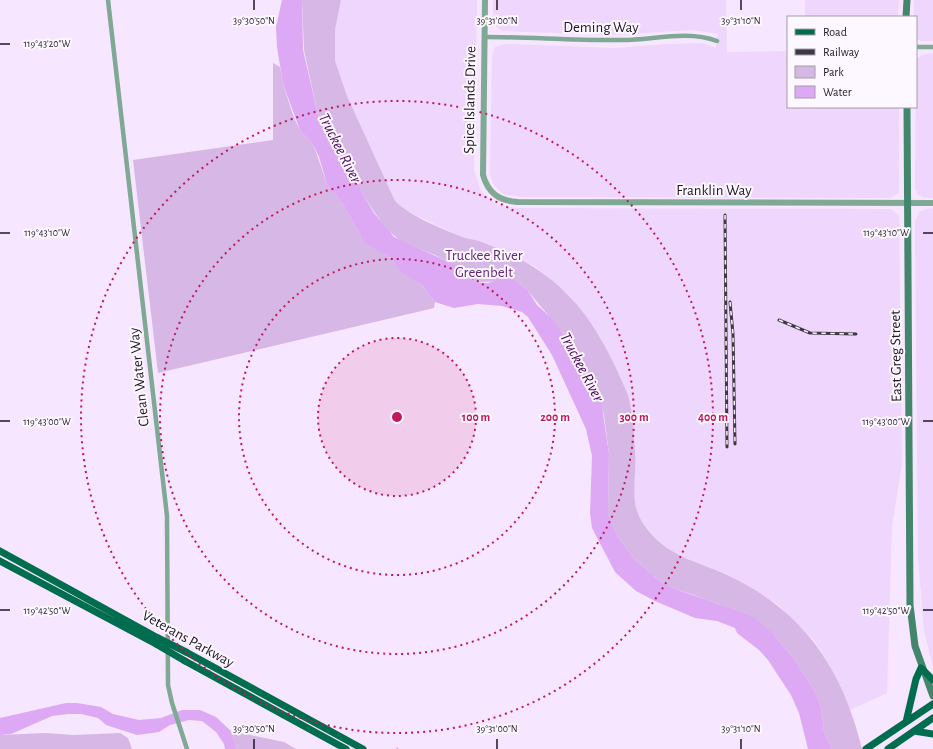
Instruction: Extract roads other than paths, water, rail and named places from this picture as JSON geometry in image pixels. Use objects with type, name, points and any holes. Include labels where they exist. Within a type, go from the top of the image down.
[{"type":"main road","points":[[906,16],[907,0]]},
{"type":"main road","name":"East Greg Street","points":[[907,108],[910,605],[913,640],[921,668],[933,696]]},
{"type":"main road","name":"Veterans Parkway","points":[[0,551],[157,641],[185,660],[346,749]]},
{"type":"main road","name":"Veterans Parkway","points":[[0,561],[157,641],[186,652],[364,749]]},
{"type":"main road","points":[[906,722],[916,679],[921,668],[933,680]]},
{"type":"main road","points":[[866,749],[933,704]]},
{"type":"main road","points":[[888,749],[933,718]]},
{"type":"main road","points":[[914,731],[933,734]]},
{"type":"street","name":"Clean Water Way","points":[[108,0],[166,516],[168,676],[170,695],[174,711],[188,749]]},
{"type":"street","name":"Spice Islands Drive","points":[[485,0],[482,175],[488,188],[496,197]]},
{"type":"street","name":"Deming Way","points":[[485,37],[621,40],[689,36],[706,37],[717,41]]},
{"type":"street","points":[[917,48],[933,47]]},
{"type":"street","name":"Franklin Way","points":[[496,197],[503,200],[518,202],[933,203]]},
{"type":"water","name":"Truckee River","points":[[282,0],[302,0],[303,50],[318,115],[325,129],[345,154],[365,198],[374,213],[394,237],[464,269],[475,282],[488,283],[506,277],[516,281],[528,291],[537,305],[552,319],[574,348],[601,400],[609,454],[608,513],[618,537],[635,560],[661,582],[680,591],[755,618],[773,634],[795,660],[815,692],[821,707],[824,731],[832,749],[808,749],[799,713],[791,695],[768,660],[759,650],[737,633],[735,628],[717,621],[695,618],[655,601],[636,591],[615,572],[592,528],[590,513],[592,456],[586,429],[552,355],[528,317],[522,312],[502,306],[478,304],[454,308],[435,302],[421,284],[401,272],[390,257],[365,243],[342,203],[327,184],[319,157],[314,146],[300,130],[283,84],[277,47],[276,27]]},
{"type":"water","points":[[66,703],[77,703],[101,707],[113,714],[139,720],[161,718],[182,710],[200,710],[216,717],[231,731],[237,749],[225,749],[224,744],[216,732],[202,721],[189,720],[170,725],[159,732],[137,735],[106,725],[98,718],[81,714],[68,714],[52,716],[11,734],[0,735],[0,718]]},
{"type":"railway","points":[[725,215],[727,447]]},
{"type":"railway","points":[[730,302],[733,334],[735,444]]},
{"type":"railway","points":[[779,320],[810,333],[856,334]]},
{"type":"park label","name":"Truckee River Greenbelt","points":[[484,264]]}]
